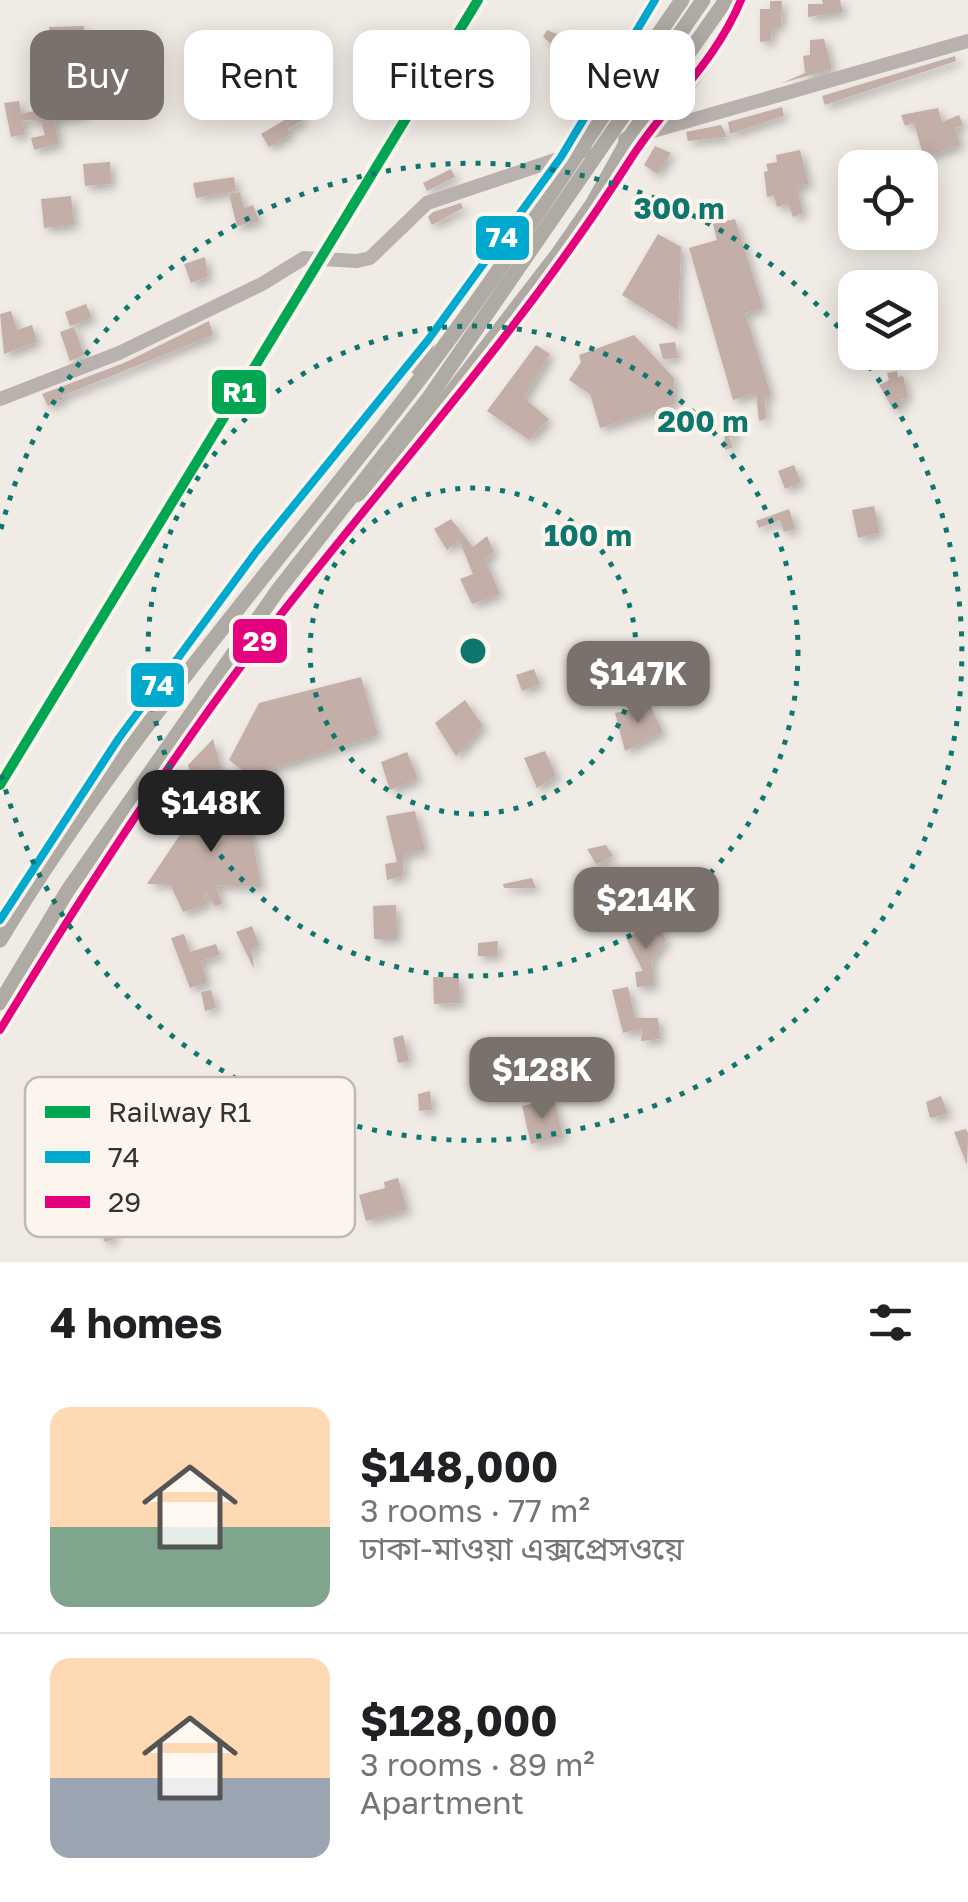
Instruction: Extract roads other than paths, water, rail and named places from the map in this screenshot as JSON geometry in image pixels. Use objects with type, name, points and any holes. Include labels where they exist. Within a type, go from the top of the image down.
[{"type":"highway","points":[[564,156],[671,0]]},
{"type":"highway","points":[[0,940],[41,873],[265,570],[411,390],[682,0]]},
{"type":"highway","points":[[0,1003],[68,890],[278,590],[428,400],[703,0]]},
{"type":"highway","points":[[352,496],[382,482],[560,259],[597,205],[629,138],[726,0]]},
{"type":"highway","points":[[332,489],[342,467],[422,364],[428,340]]},
{"type":"main road","points":[[0,399],[119,353],[262,284],[304,258],[357,262],[370,258],[427,203],[564,156],[968,41]]},
{"type":"street","points":[[0,920],[119,738],[199,630],[428,340],[564,156],[655,0]]},
{"type":"street","points":[[597,205],[647,132],[694,82],[728,32],[740,0]]},
{"type":"street","points":[[0,1030],[106,860],[248,658],[560,259]]},
{"type":"rail line","name":"R1","points":[[0,785],[478,0]]}]
